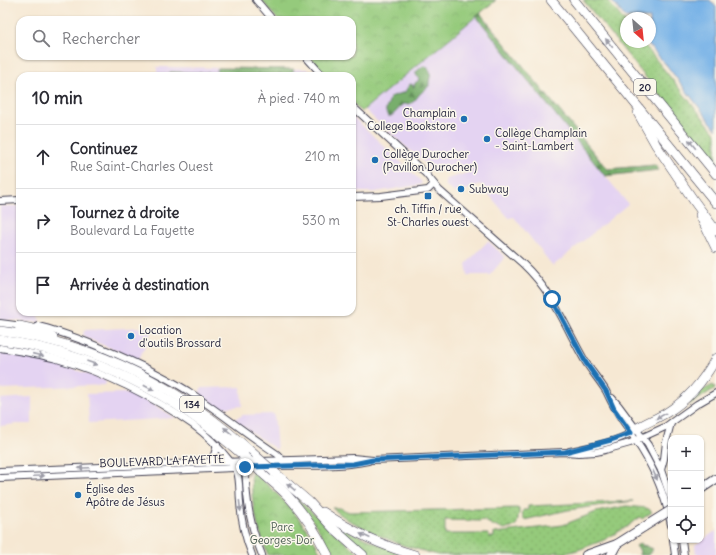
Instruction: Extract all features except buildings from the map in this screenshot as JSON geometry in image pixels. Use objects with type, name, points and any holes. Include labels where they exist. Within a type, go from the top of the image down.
[{"type":"highway","name":"20","points":[[551,0],[716,203]]},
{"type":"highway","name":"20","points":[[574,0],[716,174]]},
{"type":"highway","points":[[622,86],[656,145],[716,231]]},
{"type":"highway","points":[[694,201],[716,248]]},
{"type":"highway","points":[[20,326],[42,331],[59,342]]},
{"type":"highway","name":"134","points":[[0,331],[28,335],[59,342],[80,349],[110,360],[166,388],[213,419],[239,440],[308,502]]},
{"type":"highway","name":"134","points":[[0,340],[37,346],[100,366],[160,394],[188,412],[214,431],[242,459],[261,472],[287,496],[299,509],[315,532],[328,555]]},
{"type":"highway","points":[[633,431],[668,411],[686,398],[702,379],[716,358]]},
{"type":"highway","points":[[308,502],[335,530],[363,555]]},
{"type":"highway","points":[[308,502],[330,517],[360,533],[389,546],[415,555]]},
{"type":"main road","points":[[704,487],[716,479]]},
{"type":"main road","points":[[586,555],[617,544],[668,512]]},
{"type":"main road","points":[[611,555],[617,544]]},
{"type":"street","points":[[256,0],[270,16]]},
{"type":"street","points":[[309,60],[319,72]]},
{"type":"street","points":[[356,110],[426,174],[439,190],[515,256],[537,279],[556,305],[583,358],[606,391],[619,406],[658,482],[668,510]]},
{"type":"street","points":[[356,197],[381,196],[428,190],[434,184]]},
{"type":"street","points":[[0,201],[16,200]]},
{"type":"street","points":[[0,323],[20,326],[36,325],[48,328],[105,349],[142,366],[194,396],[278,455],[281,463]]},
{"type":"street","points":[[0,348],[57,360],[106,377],[135,390],[162,405],[197,428],[217,444],[235,468],[242,520],[252,555]]},
{"type":"street","name":"BOULEVARD LA FAYETTE","points":[[0,478],[235,468],[353,458],[373,460],[602,451],[627,444],[654,433],[716,393]]},
{"type":"street","points":[[661,470],[671,423]]},
{"type":"street","points":[[633,431],[643,437],[652,452],[661,470],[668,490]]},
{"type":"street","name":"BOULEVARD LA FAYETTE","points":[[565,452],[611,440],[633,431]]},
{"type":"street","points":[[208,463],[214,455],[217,444]]},
{"type":"street","points":[[242,459],[245,467],[246,494],[249,512],[254,535],[262,555]]},
{"type":"street","name":"BOULEVARD LA FAYETTE","points":[[0,471],[230,462],[242,459],[281,463]]},
{"type":"street","points":[[673,543],[675,555]]},
{"type":"street","points":[[682,543],[684,555]]},
{"type":"shaded area","name":"Collège Champlain - Saint-Lambert","points":[[476,16],[628,204],[553,266],[514,217],[509,218],[480,184],[456,194],[445,185],[446,179],[471,172],[467,166],[451,170],[449,168],[435,172],[364,109]]},
{"type":"shaded area","points":[[157,67],[307,69],[310,72],[157,72]]},
{"type":"shaded area","name":"Collège Durocher (Pavillon Durocher)","points":[[356,120],[422,183],[420,185],[375,192],[356,192]]},
{"type":"shaded area","points":[[0,206],[16,206],[16,316],[39,316],[40,322],[0,319]]},
{"type":"shaded area","points":[[488,241],[505,257],[490,275],[468,275],[466,264]]},
{"type":"shaded area","points":[[146,327],[151,329],[151,333],[140,357],[137,359],[86,338],[83,335],[84,331],[86,330]]},
{"type":"shaded area","points":[[0,352],[26,356],[61,365],[105,380],[106,383],[105,385],[0,389]]},
{"type":"shaded area","points":[[241,387],[242,406],[218,408],[201,396],[200,393],[202,388]]},
{"type":"shaded area","points":[[131,393],[176,418],[89,423],[87,394]]},
{"type":"shaded area","points":[[32,397],[32,424],[0,426],[0,399]]},
{"type":"shaded area","points":[[274,414],[277,450],[234,420],[242,415]]},
{"type":"shaded area","points":[[716,531],[716,555],[696,555],[695,545],[698,543],[704,543],[704,539]]},
{"type":"green space","points":[[261,0],[496,0],[361,112],[356,106],[356,72],[324,72],[313,60],[356,60],[356,16],[275,16]]},
{"type":"green space","points":[[434,0],[496,0],[480,13],[607,169],[655,165],[659,170],[605,176],[473,12],[356,74],[356,72],[345,72]]},
{"type":"green space","points":[[583,0],[607,0],[620,16],[620,46]]},
{"type":"green space","points":[[622,48],[647,48],[716,134],[716,164]]},
{"type":"green space","points":[[423,66],[428,68],[430,71],[429,86],[412,103],[402,105],[392,116],[387,115],[386,110],[390,97],[405,92],[411,84],[414,87],[415,83],[419,80],[416,72]]},
{"type":"green space","points":[[218,68],[294,69],[293,72],[216,71]]},
{"type":"green space","points":[[713,385],[715,387],[714,389],[688,405],[703,390]]},
{"type":"green space","name":"Parc Georges-Dor","points":[[252,472],[292,510],[308,531],[322,555],[268,555],[254,510],[251,476]]},
{"type":"green space","points":[[287,490],[360,555],[348,555],[346,553],[344,554],[345,555],[333,555],[313,521]]},
{"type":"green space","points":[[633,501],[568,510],[524,520],[522,513],[523,510],[528,510],[528,506]]},
{"type":"green space","points":[[626,506],[647,508],[652,512],[642,519],[640,517],[630,525],[604,540],[566,553],[559,552],[541,555],[438,555],[402,545],[378,535],[348,520],[332,508],[340,508],[349,512],[519,509],[517,524],[507,529],[497,527],[483,520],[445,520],[445,534],[488,534],[489,537],[494,537],[494,533],[563,525],[596,512]]},
{"type":"green space","points":[[340,527],[403,555],[370,555],[339,528]]},
{"type":"green space","points":[[641,543],[643,546],[644,545],[653,549],[648,555],[639,555],[640,551],[636,546]]},
{"type":"water","points":[[611,0],[710,0],[716,7],[716,129],[668,66],[652,48],[656,48],[656,12],[621,12]]},
{"type":"place","name":"Champlain College Bookstore","points":[[464,119]]},
{"type":"place","name":"Collège Champlain - Saint-Lambert","points":[[487,139]]},
{"type":"place","name":"Collège Durocher (Pavillon Durocher)","points":[[375,160]]},
{"type":"place","name":"Subway","points":[[461,189]]},
{"type":"place","name":"ch. Tiffin / rue St-Charles ouest","points":[[428,196]]},
{"type":"place","name":"Location d'outils Brossard","points":[[131,336]]},
{"type":"place","name":"Église des Apôtre de Jésus","points":[[78,495]]},
{"type":"route","points":[[245,467],[353,464],[373,460],[565,452],[631,433],[614,409],[606,391],[586,363],[552,299]]}]
